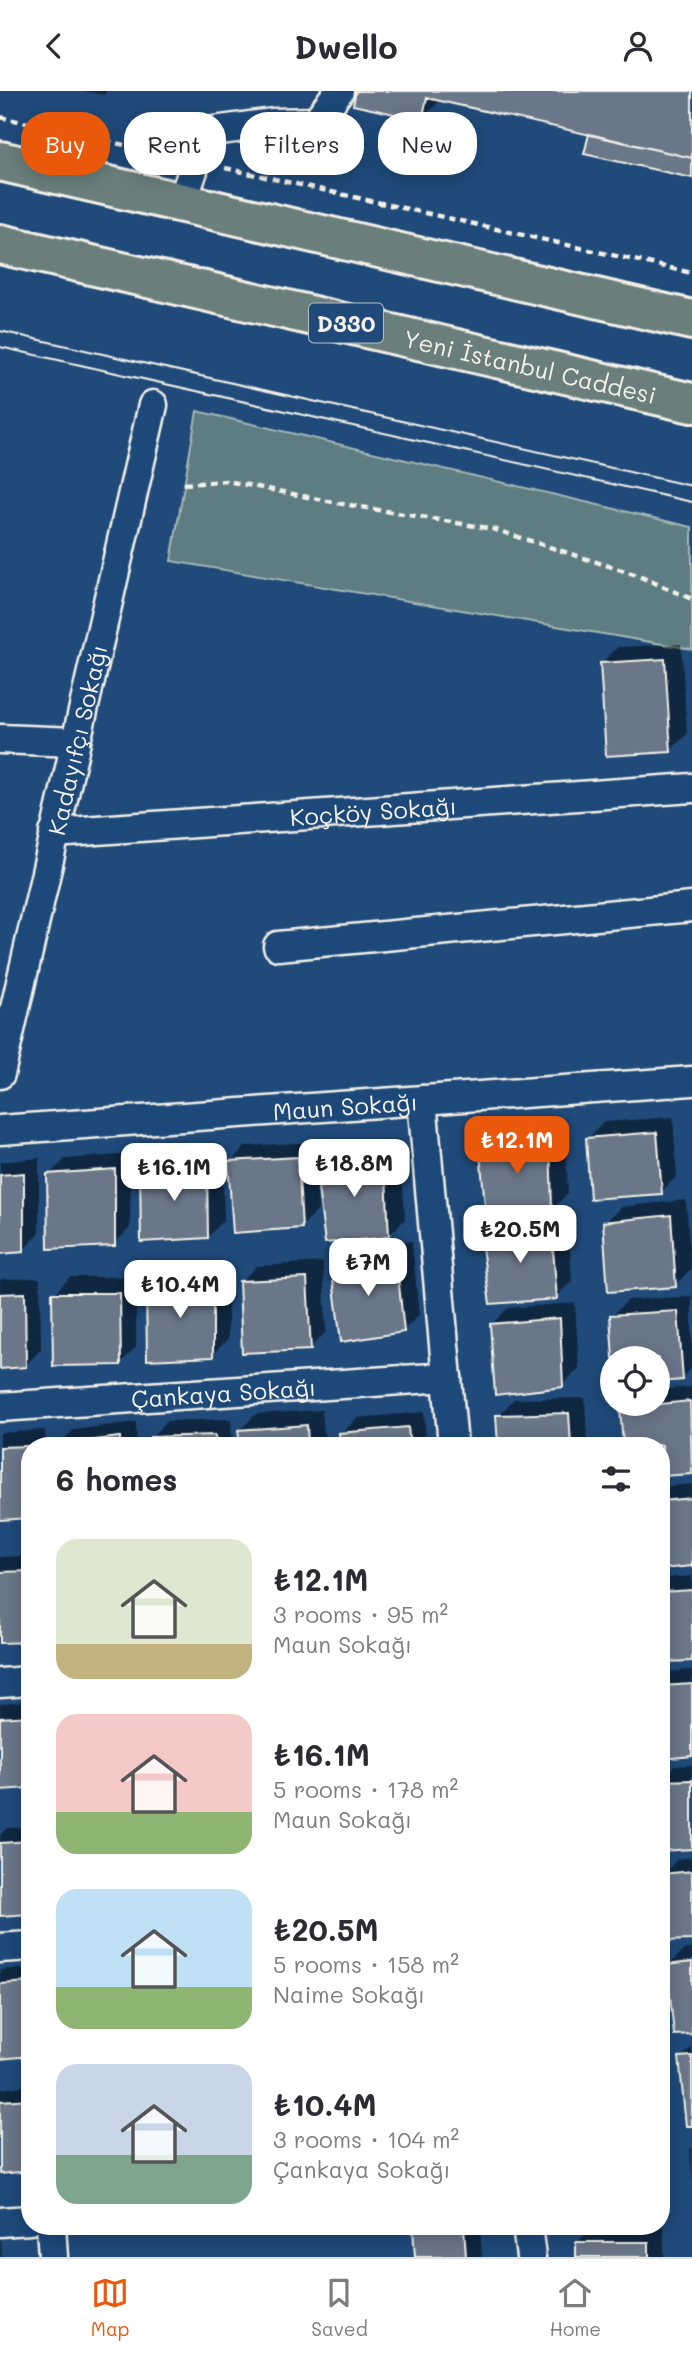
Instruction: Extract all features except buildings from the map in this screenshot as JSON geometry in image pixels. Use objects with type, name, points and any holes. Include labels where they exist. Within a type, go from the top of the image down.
[{"type":"highway","points":[[0,161],[692,320]]},
{"type":"highway","name":"Yeni İstanbul Caddesi","points":[[0,244],[692,403]]},
{"type":"street","points":[[226,130],[316,122],[339,91]]},
{"type":"street","points":[[182,203],[192,175]]},
{"type":"street","name":"Kadayıfçı Sokağı","points":[[0,1074],[153,405]]},
{"type":"street","points":[[0,739],[75,742]]},
{"type":"street","name":"Koçköy Sokağı","points":[[54,833],[692,787]]},
{"type":"street","points":[[278,946],[692,907]]},
{"type":"street","name":"Maun Sokağı","points":[[0,1130],[692,1081]]},
{"type":"street","points":[[422,1100],[452,1437]]},
{"type":"street","name":"Çankaya Sokağı","points":[[0,1407],[447,1377]]},
{"type":"street","points":[[0,1683],[21,1682]]},
{"type":"street","points":[[0,1948],[21,1947]]},
{"type":"street","points":[[0,2222],[21,2221]]},
{"type":"street","points":[[52,2235],[53,2257]]},
{"type":"street","points":[[528,2235],[531,2257]]},
{"type":"path","points":[[0,117],[124,145]]},
{"type":"path","points":[[226,168],[692,273]]},
{"type":"path","points":[[184,484],[227,481],[343,505],[493,529],[634,574],[692,599]]},
{"type":"green space","points":[[197,411],[692,527],[692,649],[171,561]]},
{"type":"tram line","points":[[0,331],[692,486]]},
{"type":"tram line","points":[[0,347],[692,502]]}]
